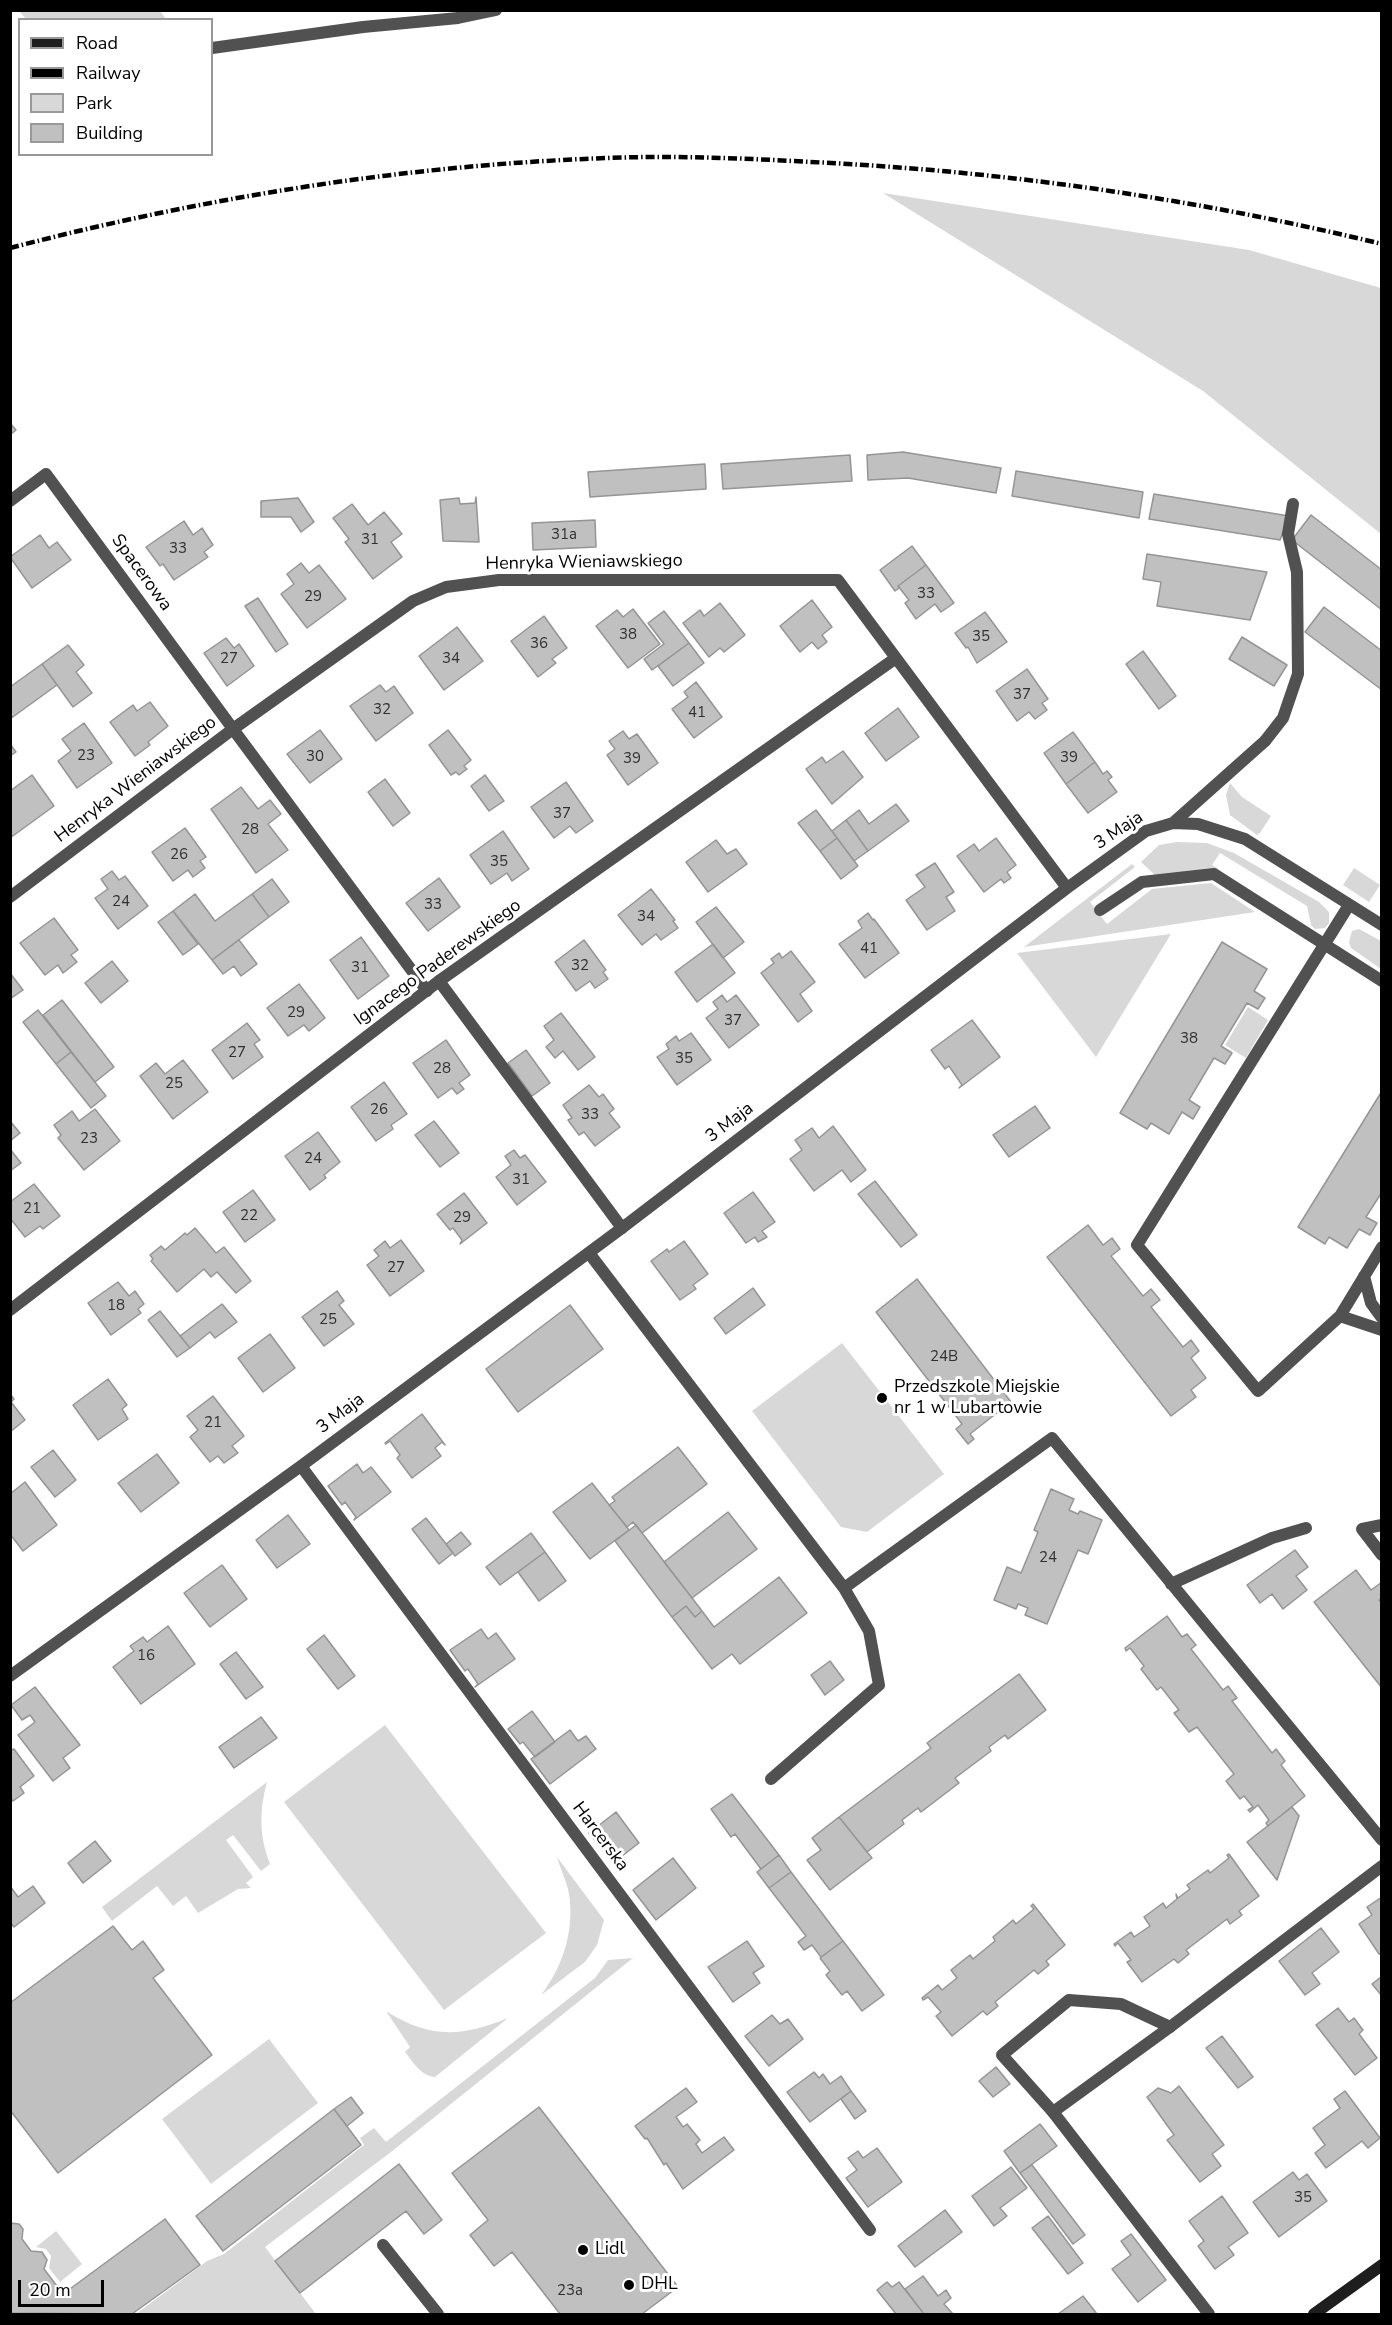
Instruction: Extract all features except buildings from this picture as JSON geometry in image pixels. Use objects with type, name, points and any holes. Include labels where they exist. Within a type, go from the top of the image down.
[{"type":"main road","points":[[1314,2314],[1382,2265]]},
{"type":"street","points":[[213,48],[398,23],[458,18],[496,10]]},
{"type":"street","name":"Spacerowa","points":[[10,501],[46,474],[233,729]]},
{"type":"street","name":"3 Maja","points":[[10,1676],[301,1466],[622,1228],[1067,888],[1146,831],[1173,823],[1264,741],[1283,718],[1299,674],[1298,572],[1288,534],[1293,504]]},
{"type":"street","name":"Henryka Wieniawskiego","points":[[10,897],[233,729],[413,601],[446,587],[499,580],[838,580],[1067,888]]},
{"type":"street","name":"Ignacego Paderewskiego","points":[[10,1310],[440,981],[896,658]]},
{"type":"street","points":[[233,729],[427,991]]},
{"type":"street","points":[[1173,823],[1198,824],[1245,839],[1382,925]]},
{"type":"street","points":[[1101,910],[1142,882],[1214,874],[1382,981]]},
{"type":"street","points":[[1349,905],[1137,1245],[1258,1391],[1340,1316],[1382,1247]]},
{"type":"street","points":[[440,981],[622,1228]]},
{"type":"street","points":[[588,1253],[844,1588],[869,1631],[879,1685],[771,1779]]},
{"type":"street","points":[[1364,1276],[1371,1303],[1382,1318]]},
{"type":"street","points":[[1340,1316],[1382,1330]]},
{"type":"street","points":[[844,1588],[1052,1438],[1382,1840]]},
{"type":"street","name":"Harcerska","points":[[301,1466],[870,2230]]},
{"type":"street","points":[[1382,1525],[1362,1528],[1382,1555]]},
{"type":"street","points":[[1171,1584],[1272,1538],[1306,1528]]},
{"type":"street","points":[[1053,2112],[1170,2027],[1382,1866]]},
{"type":"street","points":[[1170,2027],[1121,2004],[1069,2000],[1002,2055],[1053,2112],[1209,2314]]},
{"type":"street","points":[[383,2245],[438,2314]]},
{"type":"green space","points":[[19,11],[160,11],[165,18],[25,18]]},
{"type":"green space","points":[[883,193],[1249,250],[1381,288],[1381,534],[1203,391]]},
{"type":"green space","points":[[1230,783],[1242,797],[1271,816],[1257,835],[1230,815],[1226,795]]},
{"type":"green space","points":[[1177,842],[1207,843],[1234,853],[1319,902],[1329,912],[1329,923],[1325,928],[1315,929],[1311,925],[1307,906],[1220,853],[1212,865],[1219,869],[1155,875],[1141,862],[1159,845]]},
{"type":"green space","points":[[1132,864],[1135,867],[1090,902],[1107,924],[1152,889],[1211,883],[1255,912],[1024,947]]},
{"type":"green space","points":[[1354,868],[1380,885],[1369,902],[1343,885]]},
{"type":"green space","points":[[1359,929],[1381,941],[1381,969],[1351,948],[1349,942],[1352,931]]},
{"type":"green space","points":[[1171,934],[1096,1057],[1017,953]]},
{"type":"green space","points":[[1248,1007],[1268,1020],[1246,1058],[1225,1045]]},
{"type":"green space","points":[[842,1343],[944,1474],[867,1532],[841,1527],[752,1411]]},
{"type":"green space","points":[[385,1725],[546,1933],[444,2010],[284,1802]]},
{"type":"green space","points":[[267,1782],[261,1823],[270,1864],[261,1871],[233,1835],[226,1840],[253,1877],[246,1883],[251,1888],[238,1889],[198,1913],[186,1896],[173,1906],[157,1886],[112,1921],[102,1907]]},
{"type":"green space","points":[[557,1857],[604,1920],[597,1945],[585,1962],[541,1995],[562,1958],[569,1931],[568,1889]]},
{"type":"green space","points":[[633,1958],[391,2152],[265,2247],[316,2314],[136,2314],[207,2261],[224,2254],[364,2145],[360,2138],[374,2128],[386,2142],[595,1978],[608,1960]]},
{"type":"green space","points":[[386,2011],[417,2027],[446,2032],[475,2029],[508,2018],[435,2077],[422,2072],[405,2052],[410,2047]]},
{"type":"green space","points":[[269,2039],[318,2103],[211,2184],[162,2119]]},
{"type":"green space","points":[[56,2231],[82,2264],[60,2282],[49,2268],[51,2256],[46,2249],[36,2247]]},
{"type":"railway","points":[[10,248],[158,213],[307,186],[457,168],[532,162],[664,157],[831,163],[1039,181],[1246,214],[1382,244]]},
{"type":"place","name":"Przedszkole Miejskie nr 1 w Lubartowie","points":[[882,1398]]},
{"type":"place","name":"Lidl","points":[[583,2250]]},
{"type":"place","name":"DHL","points":[[629,2285]]}]
